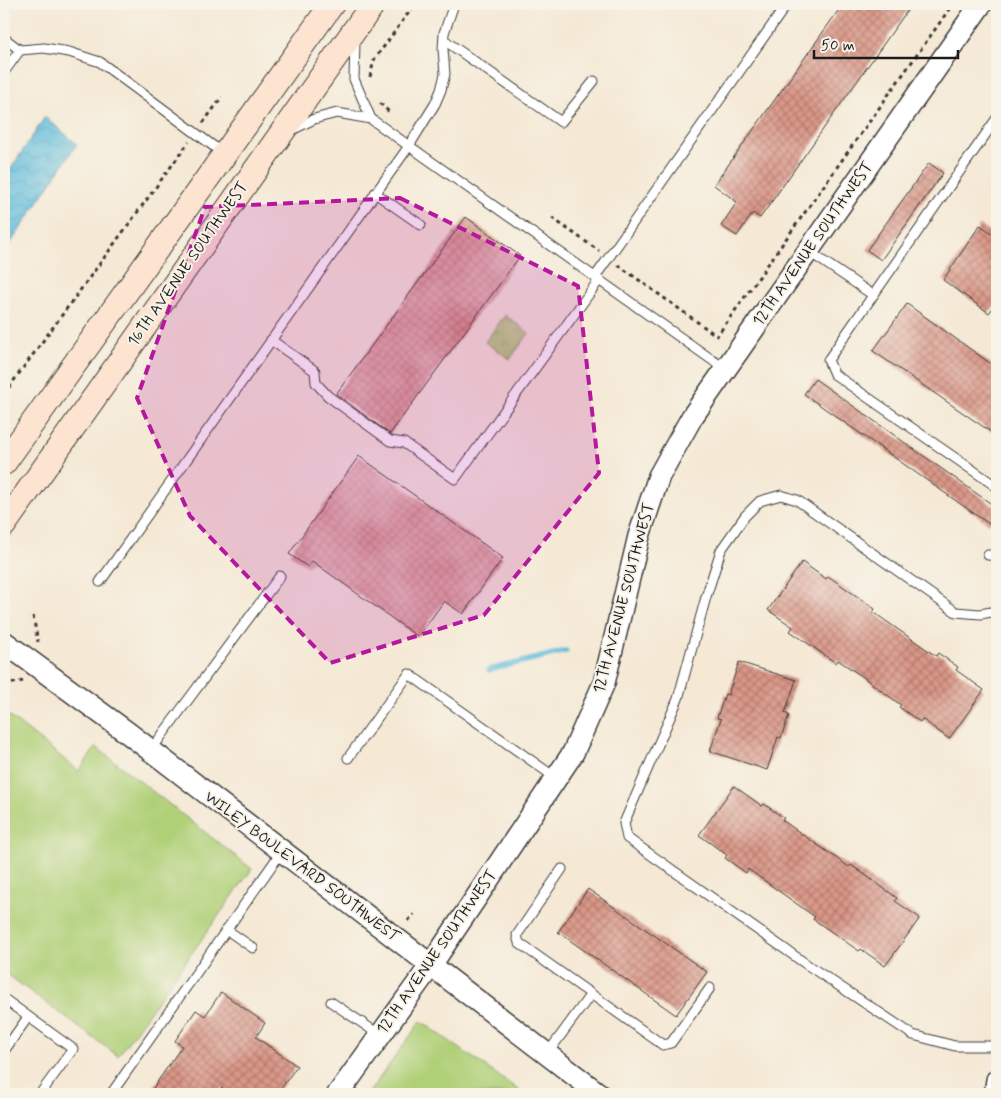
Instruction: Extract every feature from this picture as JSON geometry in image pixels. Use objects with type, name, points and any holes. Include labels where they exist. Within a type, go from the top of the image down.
[{"type":"main road","name":"16TH AVENUE SOUTHWEST","points":[[4,463],[332,4]]},
{"type":"main road","name":"16TH AVENUE SOUTHWEST","points":[[4,525],[308,95],[356,15],[373,4]]},
{"type":"street","name":"12TH AVENUE SOUTHWEST","points":[[338,1094],[431,965],[572,753],[604,683],[639,536],[659,476],[692,417],[980,4]]},
{"type":"street","name":"WILEY BOULEVARD SOUTHWEST","points":[[4,642],[151,751],[598,1094]]},
{"type":"street","points":[[994,1094],[997,1080]]},
{"type":"lane","points":[[100,582],[409,146],[435,104],[445,74],[444,40],[454,4]]},
{"type":"lane","points":[[271,340],[315,371],[316,383],[328,396],[390,440],[404,443],[455,479],[597,279],[608,258],[786,4]]},
{"type":"lane","points":[[356,15],[354,79],[371,119]]},
{"type":"lane","points":[[4,38],[20,50],[44,48],[69,52],[100,62],[225,155]]},
{"type":"lane","points":[[444,40],[561,122],[594,81]]},
{"type":"lane","points":[[4,72],[20,50]]},
{"type":"lane","points":[[278,137],[314,119],[337,113],[371,119],[726,369]]},
{"type":"lane","points":[[997,118],[828,360],[834,374],[997,487]]},
{"type":"lane","points":[[375,193],[421,225]]},
{"type":"lane","points":[[808,251],[873,295]]},
{"type":"lane","points":[[997,611],[980,614],[956,612],[797,500],[781,496],[760,501],[745,516],[721,550],[678,699],[624,823],[627,838],[806,964],[913,1035],[955,1046],[997,1046]]},
{"type":"lane","points":[[151,751],[280,576]]},
{"type":"lane","points":[[348,758],[410,672],[556,778]]},
{"type":"lane","points":[[111,1094],[282,851]]},
{"type":"lane","points":[[562,869],[517,935],[518,943],[663,1045],[671,1043],[710,988]]},
{"type":"lane","points":[[227,930],[253,948]]},
{"type":"lane","points":[[547,1054],[591,994]]},
{"type":"lane","points":[[4,999],[72,1049],[40,1094]]},
{"type":"lane","points":[[331,1002],[380,1035]]},
{"type":"lane","points":[[4,1051],[28,1017]]},
{"type":"path","points":[[369,81],[374,60],[414,4]]},
{"type":"path","points":[[552,218],[718,336],[954,4]]},
{"type":"path","points":[[4,394],[222,97]]},
{"type":"path","points":[[378,102],[389,112],[380,125]]},
{"type":"path","points":[[408,921],[414,914]]},
{"type":"highlighted area","points":[[400,198],[578,286],[599,473],[484,615],[330,663],[190,516],[137,398],[205,207]]},
{"type":"green space","points":[[505,315],[529,333],[510,359],[485,342]]},
{"type":"green space","points":[[4,712],[79,771],[96,747],[252,869],[118,1056],[4,972]]},
{"type":"green space","points":[[421,1021],[524,1094],[368,1094]]},
{"type":"water","points":[[45,117],[77,144],[4,253],[4,179]]},
{"type":"building","points":[[843,4],[912,4],[760,218],[753,213],[737,236],[721,226],[737,202],[714,185]]},
{"type":"building","points":[[929,163],[943,173],[881,260],[867,250]]},
{"type":"building","points":[[466,217],[520,256],[390,434],[336,394]]},
{"type":"building","points":[[980,225],[997,237],[997,302],[989,313],[943,280]]},
{"type":"building","points":[[907,304],[997,368],[997,423],[991,432],[873,351]]},
{"type":"building","points":[[815,379],[997,508],[997,512],[989,524],[804,394]]},
{"type":"building","points":[[359,456],[503,558],[463,614],[444,601],[418,637],[312,561],[308,567],[289,554]]},
{"type":"building","points":[[802,562],[826,579],[828,576],[841,585],[875,609],[873,612],[936,656],[938,653],[958,667],[956,670],[984,690],[949,739],[922,719],[920,722],[899,707],[901,705],[838,660],[836,663],[790,631],[793,627],[768,610]]},
{"type":"building","points":[[739,662],[796,680],[785,713],[789,715],[781,738],[778,737],[767,770],[710,751],[721,719],[717,718],[725,694],[728,695]]},
{"type":"building","points":[[734,786],[762,806],[764,804],[784,818],[782,820],[849,867],[851,865],[864,874],[897,898],[895,901],[920,918],[885,966],[861,949],[859,951],[813,919],[815,917],[748,869],[746,873],[725,858],[727,855],[699,835]]},
{"type":"building","points":[[588,889],[707,972],[676,1015],[558,932]]},
{"type":"building","points":[[221,992],[265,1023],[256,1037],[297,1066],[277,1094],[230,1094],[222,1088],[217,1094],[149,1094],[182,1046],[175,1041],[196,1010],[205,1016]]},
{"type":"waterway","points":[[489,670],[566,651]]}]
